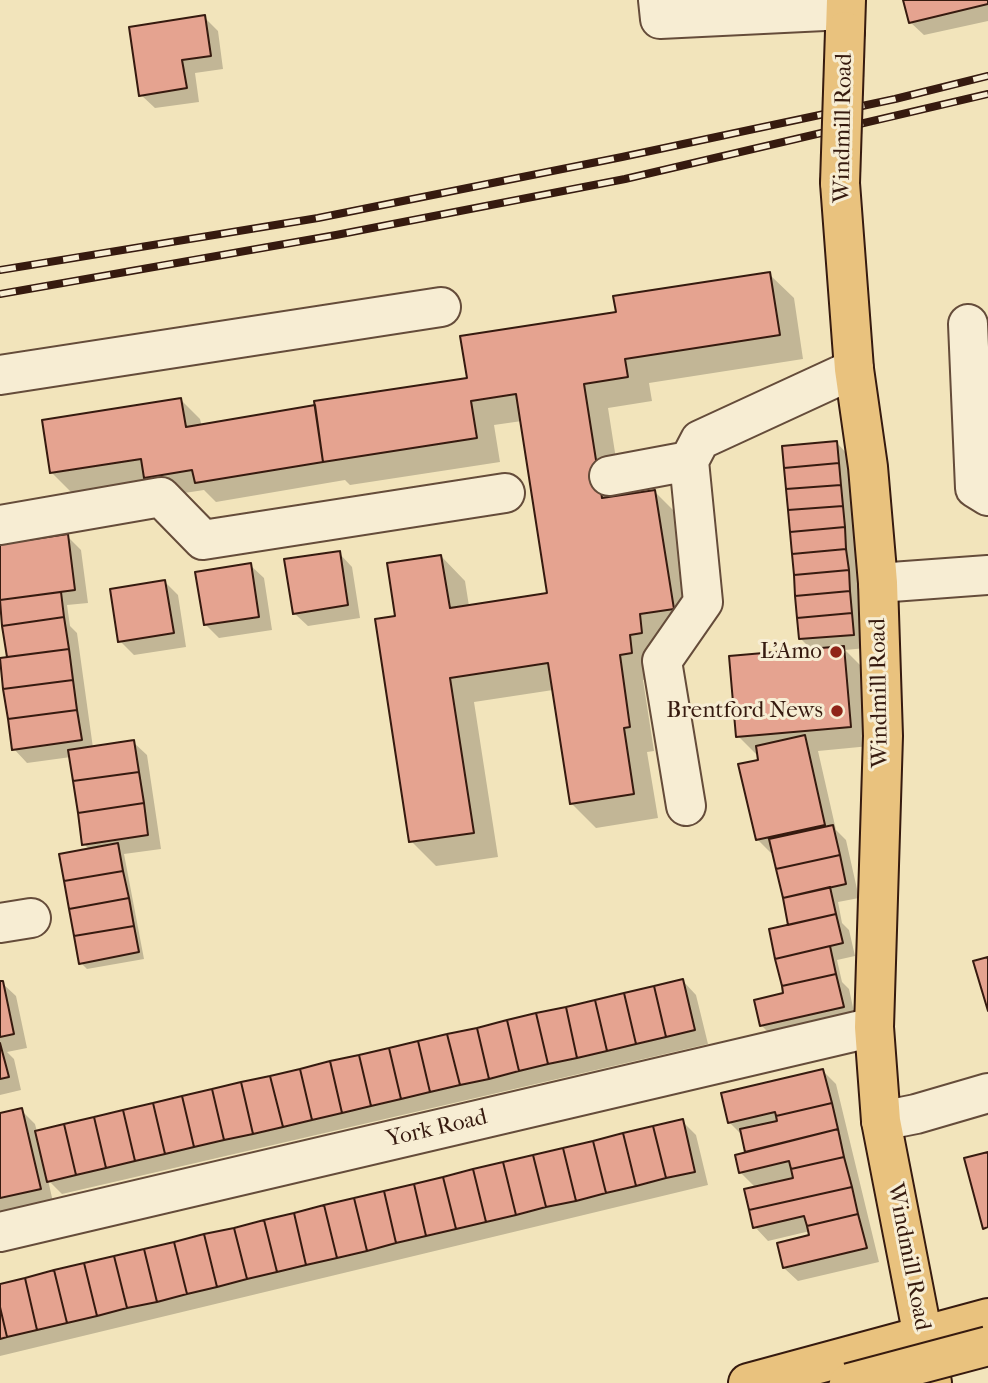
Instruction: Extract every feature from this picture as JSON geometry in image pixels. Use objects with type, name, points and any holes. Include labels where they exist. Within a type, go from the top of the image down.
[{"type":"main road","name":"Windmill Road","points":[[845,14],[840,183],[854,369],[868,467],[878,583],[883,736],[874,1027],[881,1121],[932,1383]]},
{"type":"main road","points":[[748,1383],[988,1318]]},
{"type":"main road","points":[[849,1383],[988,1346]]},
{"type":"street","points":[[658,0],[660,19],[845,14]]},
{"type":"street","points":[[0,375],[441,307]]},
{"type":"street","points":[[968,324],[975,488],[988,496]]},
{"type":"street","points":[[686,806],[662,661],[703,602],[689,461],[701,440],[854,369]]},
{"type":"street","points":[[609,476],[689,461]]},
{"type":"street","points":[[0,525],[161,497],[203,540],[505,493]]},
{"type":"street","points":[[878,583],[988,575]]},
{"type":"street","name":"York Road","points":[[0,1232],[874,1027]]},
{"type":"street","points":[[881,1121],[988,1093]]},
{"type":"building","points":[[903,0],[988,0],[988,4],[909,23]]},
{"type":"building","points":[[205,15],[211,56],[182,60],[187,88],[139,96],[129,27]]},
{"type":"building","points":[[770,272],[780,335],[625,359],[628,377],[584,384],[602,498],[655,490],[674,609],[640,614],[642,633],[630,635],[632,653],[620,655],[630,727],[624,728],[634,794],[570,804],[548,663],[450,678],[474,833],[409,842],[375,619],[395,616],[387,563],[441,555],[450,608],[547,593],[516,394],[471,401],[477,438],[323,462],[314,401],[467,378],[460,336],[616,312],[613,296]]},
{"type":"building","points":[[181,398],[186,427],[315,405],[323,462],[195,483],[192,470],[144,478],[141,459],[50,473],[42,420]]},
{"type":"building","points":[[837,441],[839,463],[784,468],[782,446]]},
{"type":"building","points":[[839,463],[841,485],[786,489],[784,468]]},
{"type":"building","points":[[841,485],[843,506],[788,510],[786,489]]},
{"type":"building","points":[[843,506],[845,527],[790,532],[788,510]]},
{"type":"building","points":[[845,527],[846,549],[792,554],[790,532]]},
{"type":"building","points":[[68,534],[75,590],[0,600],[0,544]]},
{"type":"building","points":[[846,549],[849,570],[794,575],[792,554]]},
{"type":"building","points":[[340,551],[348,605],[293,614],[284,559]]},
{"type":"building","points":[[251,563],[259,617],[204,625],[195,572]]},
{"type":"building","points":[[849,570],[850,591],[795,596],[794,575]]},
{"type":"building","points":[[165,580],[174,633],[118,642],[110,589]]},
{"type":"building","points":[[850,591],[852,613],[797,618],[795,596]]},
{"type":"building","points":[[61,592],[64,617],[2,626],[0,600]]},
{"type":"building","points":[[852,613],[854,635],[799,639],[797,618]]},
{"type":"building","points":[[64,617],[69,649],[7,657],[2,626]]},
{"type":"building","points":[[844,646],[851,727],[736,737],[729,656]]},
{"type":"building","points":[[69,649],[73,680],[3,689],[0,658]]},
{"type":"building","points":[[73,680],[77,710],[8,719],[3,689]]},
{"type":"building","points":[[77,710],[82,740],[12,750],[8,719]]},
{"type":"building","points":[[805,735],[825,825],[756,840],[738,764],[758,760],[756,746]]},
{"type":"building","points":[[134,740],[139,772],[73,781],[68,750]]},
{"type":"building","points":[[139,772],[144,803],[78,813],[73,781]]},
{"type":"building","points":[[144,803],[148,835],[82,845],[78,813]]},
{"type":"building","points":[[833,825],[840,855],[776,869],[769,839]]},
{"type":"building","points":[[118,843],[123,871],[64,881],[59,854]]},
{"type":"building","points":[[840,855],[846,884],[783,898],[776,869]]},
{"type":"building","points":[[123,871],[129,898],[69,909],[64,881]]},
{"type":"building","points":[[830,887],[836,914],[788,925],[783,898]]},
{"type":"building","points":[[129,898],[134,926],[74,936],[69,909]]},
{"type":"building","points":[[836,914],[843,943],[775,959],[769,929]]},
{"type":"building","points":[[134,926],[139,952],[79,964],[74,936]]},
{"type":"building","points":[[830,946],[836,974],[782,986],[775,959]]},
{"type":"building","points":[[988,957],[988,1011],[973,961]]},
{"type":"building","points":[[836,974],[844,1007],[760,1026],[754,1000],[783,993],[782,986]]},
{"type":"building","points":[[683,979],[695,1030],[666,1037],[654,986]]},
{"type":"building","points":[[0,981],[3,981],[14,1034],[0,1037]]},
{"type":"building","points":[[654,986],[666,1037],[636,1044],[624,993]]},
{"type":"building","points":[[624,993],[636,1044],[607,1051],[595,1000]]},
{"type":"building","points":[[595,1000],[607,1051],[577,1058],[566,1007]]},
{"type":"building","points":[[566,1007],[577,1058],[548,1064],[536,1013]]},
{"type":"building","points":[[536,1013],[548,1064],[519,1071],[507,1020]]},
{"type":"building","points":[[507,1020],[519,1071],[489,1079],[477,1028]]},
{"type":"building","points":[[477,1028],[489,1079],[460,1085],[447,1034]]},
{"type":"building","points":[[447,1034],[460,1085],[430,1092],[418,1041]]},
{"type":"building","points":[[418,1041],[430,1092],[401,1099],[389,1048]]},
{"type":"building","points":[[0,1043],[9,1077],[0,1079]]},
{"type":"building","points":[[389,1048],[401,1099],[371,1106],[359,1055]]},
{"type":"building","points":[[359,1055],[371,1106],[342,1113],[330,1061]]},
{"type":"building","points":[[330,1061],[342,1113],[312,1120],[300,1069]]},
{"type":"building","points":[[300,1069],[312,1120],[283,1127],[270,1076]]},
{"type":"building","points":[[823,1069],[832,1103],[776,1116],[775,1112],[728,1123],[721,1093]]},
{"type":"building","points":[[270,1076],[283,1127],[253,1134],[241,1082]]},
{"type":"building","points":[[241,1082],[253,1134],[224,1140],[212,1089]]},
{"type":"building","points":[[212,1089],[224,1140],[194,1147],[182,1096]]},
{"type":"building","points":[[182,1096],[194,1147],[165,1154],[153,1103]]},
{"type":"building","points":[[153,1103],[165,1154],[135,1161],[123,1110]]},
{"type":"building","points":[[832,1103],[838,1129],[745,1152],[740,1129],[777,1121],[776,1116]]},
{"type":"building","points":[[22,1108],[41,1189],[0,1198],[0,1113]]},
{"type":"building","points":[[123,1110],[135,1161],[106,1168],[94,1117]]},
{"type":"building","points":[[94,1117],[106,1168],[76,1175],[64,1124]]},
{"type":"building","points":[[683,1119],[695,1172],[666,1178],[653,1126]]},
{"type":"building","points":[[64,1124],[76,1175],[47,1182],[35,1131]]},
{"type":"building","points":[[653,1126],[666,1178],[636,1186],[623,1133]]},
{"type":"building","points":[[838,1129],[844,1157],[791,1169],[789,1161],[739,1173],[735,1155]]},
{"type":"building","points":[[623,1133],[636,1186],[606,1193],[593,1141]]},
{"type":"building","points":[[593,1141],[606,1193],[576,1201],[563,1148]]},
{"type":"building","points":[[563,1148],[576,1201],[546,1207],[533,1155]]},
{"type":"building","points":[[988,1152],[988,1227],[983,1229],[964,1158]]},
{"type":"building","points":[[533,1155],[546,1207],[516,1215],[503,1162]]},
{"type":"building","points":[[844,1157],[852,1187],[749,1210],[744,1189],[793,1178],[791,1169]]},
{"type":"building","points":[[503,1162],[516,1215],[486,1222],[473,1169]]},
{"type":"building","points":[[473,1169],[486,1222],[456,1229],[443,1177]]},
{"type":"building","points":[[443,1177],[456,1229],[426,1236],[414,1184]]},
{"type":"building","points":[[414,1184],[426,1236],[396,1243],[384,1191]]},
{"type":"building","points":[[852,1187],[858,1214],[807,1226],[804,1216],[753,1228],[749,1210]]},
{"type":"building","points":[[384,1191],[396,1243],[367,1251],[354,1198]]},
{"type":"building","points":[[354,1198],[367,1251],[337,1258],[324,1205]]},
{"type":"building","points":[[324,1205],[337,1258],[306,1265],[294,1213]]},
{"type":"building","points":[[294,1213],[306,1265],[277,1272],[264,1220]]},
{"type":"building","points":[[858,1214],[867,1248],[783,1268],[777,1243],[809,1235],[807,1226]]},
{"type":"building","points":[[264,1220],[277,1272],[247,1279],[234,1228]]},
{"type":"building","points":[[234,1228],[247,1279],[217,1287],[204,1234]]},
{"type":"building","points":[[204,1234],[217,1287],[187,1294],[174,1242]]},
{"type":"building","points":[[174,1242],[187,1294],[157,1302],[144,1249]]},
{"type":"building","points":[[144,1249],[157,1302],[127,1308],[114,1256]]},
{"type":"building","points":[[114,1256],[127,1308],[97,1316],[84,1263]]},
{"type":"building","points":[[84,1263],[97,1316],[67,1323],[54,1270]]},
{"type":"building","points":[[54,1270],[67,1323],[37,1330],[25,1278]]},
{"type":"building","points":[[25,1278],[37,1330],[7,1337],[0,1307],[0,1284]]},
{"type":"building","points":[[0,1307],[7,1337],[0,1339]]},
{"type":"railway","points":[[0,270],[318,218],[622,157],[895,99],[988,76]]},
{"type":"railway","points":[[0,294],[336,235],[625,179],[988,94]]},
{"type":"place","name":"L'Amo","points":[[836,652]]},
{"type":"place","name":"Brentford News","points":[[837,711]]}]
